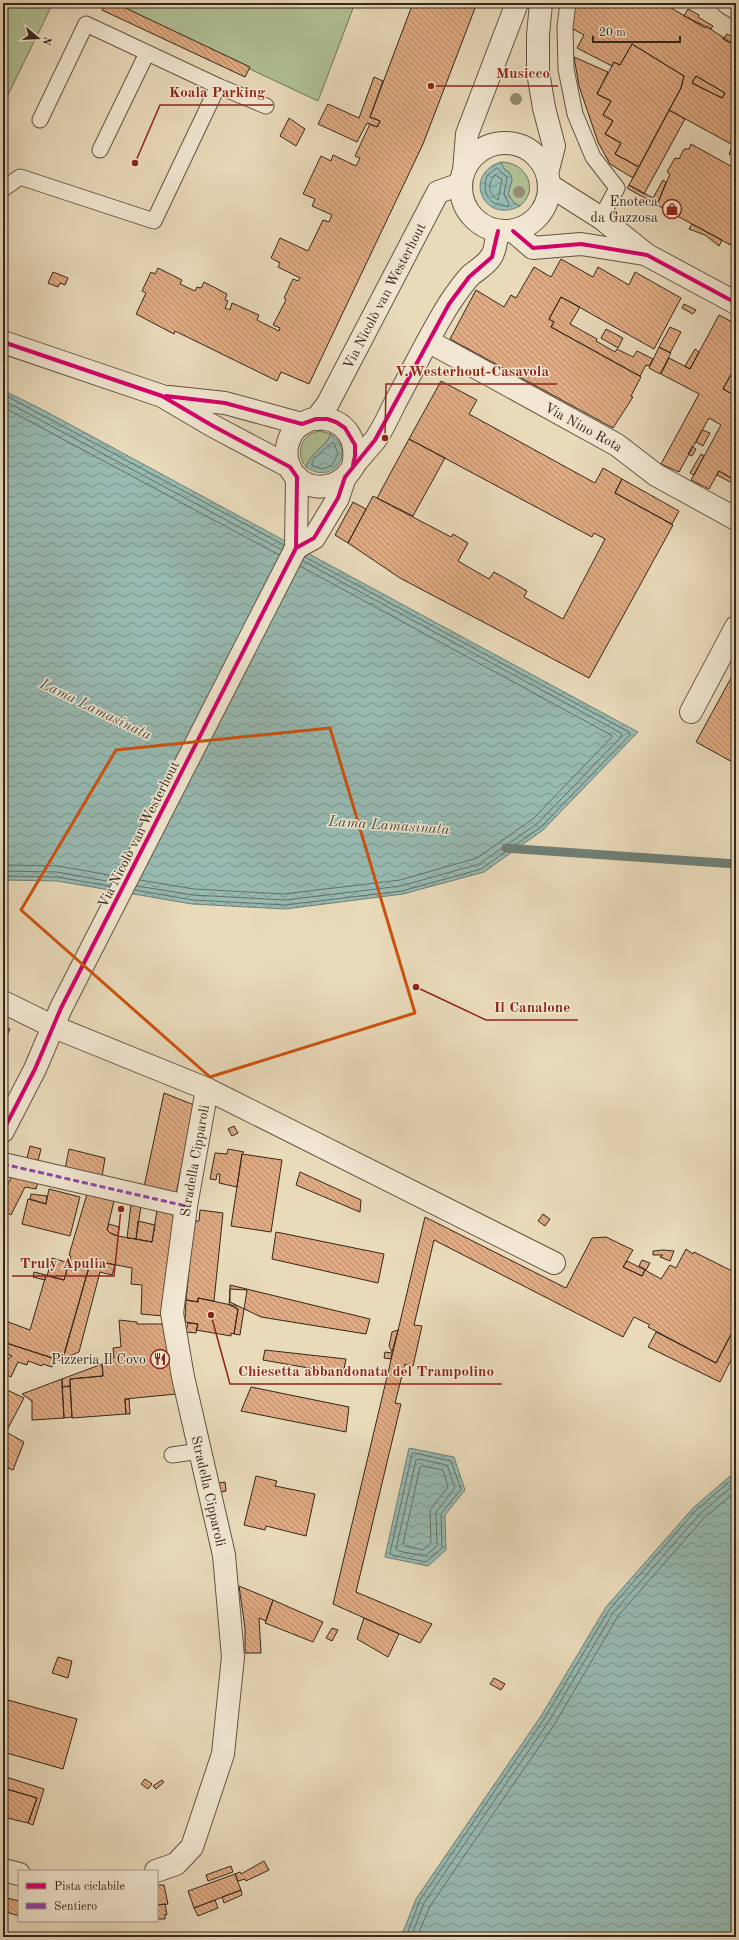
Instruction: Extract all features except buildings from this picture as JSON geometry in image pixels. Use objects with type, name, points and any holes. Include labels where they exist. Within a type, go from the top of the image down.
[{"type":"street","points":[[517,3],[467,134],[462,178],[462,197],[467,209],[475,220],[485,227],[506,231],[533,248],[581,244],[647,255]]},
{"type":"street","points":[[3,342],[162,396],[293,472],[305,483],[315,487],[326,487],[336,484],[349,472],[375,440],[449,304],[469,277],[492,257],[506,231],[530,223],[543,210],[548,198],[548,179],[554,146],[544,108],[538,72],[538,35],[541,3]]},
{"type":"street","points":[[728,3],[736,8]]},
{"type":"street","points":[[462,178],[471,160],[480,150],[493,144],[506,142],[520,145],[532,151],[541,161],[548,179],[601,218],[647,255],[736,303]]},
{"type":"street","name":"Via Nicolò van Westerhout","points":[[3,1131],[58,1017],[296,548],[293,472],[287,458],[290,438],[295,430],[309,421],[331,399],[438,192],[462,178]]},
{"type":"street","name":"Via Nino Rota","points":[[428,341],[617,445],[656,474],[736,519]]},
{"type":"street","points":[[162,396],[225,403],[309,421],[332,420],[345,428],[355,446],[355,456],[349,472],[338,498],[314,538],[296,548]]},
{"type":"street","points":[[691,712],[731,650],[736,627]]},
{"type":"street","name":"Stradella Cipparoli","points":[[3,1002],[58,1017],[207,1089],[554,1263]]},
{"type":"street","name":"Stradella Cipparoli","points":[[158,1870],[176,1864],[192,1847],[223,1754],[233,1657],[224,1555],[183,1377],[172,1313],[186,1206],[207,1089]]},
{"type":"street","points":[[3,1164],[186,1206]]},
{"type":"street","points":[[3,1870],[18,1874]]},
{"type":"lane","points":[[568,3],[565,27],[566,69],[575,114],[593,157],[617,188],[601,218]]},
{"type":"lane","points":[[40,120],[86,24],[218,86],[266,106]]},
{"type":"lane","points":[[100,150],[147,53]]},
{"type":"lane","points":[[3,189],[20,177],[154,221],[218,86]]},
{"type":"lane","points":[[172,1455],[200,1451]]},
{"type":"highlighted area","points":[[330,728],[415,1013],[210,1077],[21,910],[116,750]]},
{"type":"green space","points":[[3,3],[53,3],[3,105]]},
{"type":"green space","points":[[109,3],[355,3],[318,101]]},
{"type":"green space","points":[[501,162],[510,163],[517,166],[523,171],[527,178],[529,192],[526,199],[520,206],[514,203],[508,194],[512,180],[509,172],[504,169]]},
{"type":"green space","points":[[320,431],[331,434],[325,443],[311,457],[306,467],[301,456],[302,445],[308,436]]},
{"type":"water","points":[[501,162],[504,169],[511,175],[512,180],[508,194],[514,203],[520,206],[507,210],[496,209],[487,204],[482,196],[480,186],[482,177],[489,168]]},
{"type":"water","name":"Lama Lamasinata","points":[[3,390],[45,411],[638,732],[543,830],[484,872],[403,894],[285,909],[192,904],[57,881],[3,880]]},
{"type":"water","points":[[331,434],[338,442],[342,450],[338,465],[325,473],[316,472],[306,467],[311,457],[325,443]]},
{"type":"water","points":[[409,1448],[454,1457],[465,1490],[445,1515],[446,1550],[428,1566],[385,1557]]},
{"type":"water","points":[[736,1471],[736,1937],[401,1937],[416,1899],[541,1716],[606,1607],[693,1508]]},
{"type":"waterway","name":"Lama Lamasinata","points":[[506,848],[736,864]]},
{"type":"marked path","points":[[3,1164],[186,1206]]},
{"type":"cycle path","points":[[296,548],[314,538],[338,498],[345,477],[375,440],[449,304],[469,277],[492,257],[498,231]]},
{"type":"cycle path","points":[[513,231],[533,248],[581,244],[647,255],[736,303]]},
{"type":"cycle path","points":[[3,342],[162,396],[213,426],[290,467],[297,477],[296,548],[61,1008],[35,1069],[3,1131]]},
{"type":"cycle path","points":[[166,396],[225,403],[302,424],[316,419],[327,419],[336,422],[345,428],[355,445],[353,465]]},
{"type":"place","name":"Musicco","points":[[431,86]]},
{"type":"place","name":"Koala Parking","points":[[135,163]]},
{"type":"place","name":"Enoteca da Gazzosa","points":[[672,209]]},
{"type":"place","name":"V.Westerhout-Casavola","points":[[385,438]]},
{"type":"place","name":"Il Canalone","points":[[416,987]]},
{"type":"place","name":"Truly Apulia","points":[[121,1209]]},
{"type":"place","name":"Chiesetta abbandonata del Trampolino","points":[[211,1315]]},
{"type":"place","name":"Pizzeria Il Covo","points":[[160,1359]]}]
